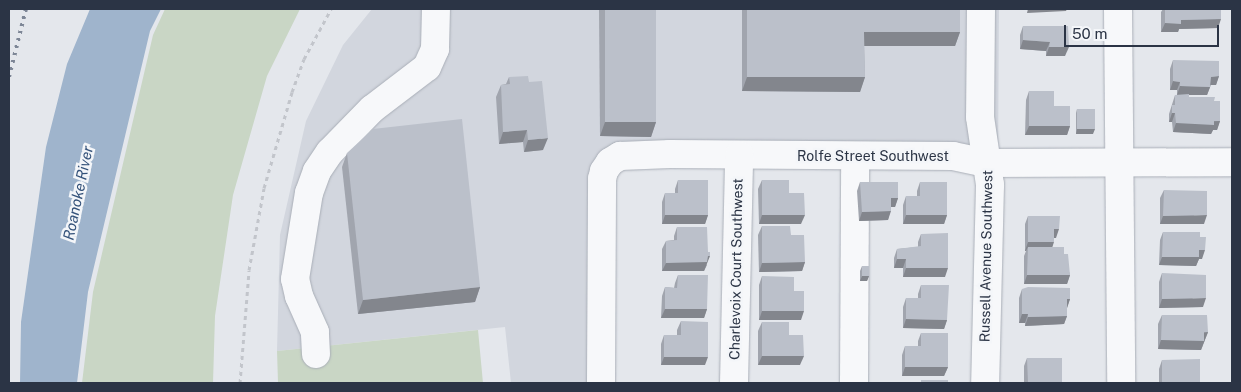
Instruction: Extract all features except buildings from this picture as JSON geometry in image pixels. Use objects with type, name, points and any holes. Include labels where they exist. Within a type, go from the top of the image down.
[{"type":"street","points":[[316,354],[315,332],[299,296],[295,279],[309,193],[317,171],[330,152],[372,109],[427,67],[435,49],[436,9]]},
{"type":"street","name":"Russell Avenue Southwest","points":[[981,9],[980,117],[990,185],[985,383]]},
{"type":"street","points":[[1118,9],[1121,383]]},
{"type":"street","name":"Charlevoix Court Southwest","points":[[734,383],[739,155]]},
{"type":"street","name":"Rolfe Street Southwest","points":[[601,383],[602,179],[604,170],[610,162],[620,156],[953,156],[987,163],[1232,162]]},
{"type":"street","points":[[854,383],[855,156]]},
{"type":"path","points":[[240,383],[249,270],[264,188],[292,92],[304,59],[331,9]]},
{"type":"shaded area","points":[[372,9],[999,9],[998,171],[594,165],[594,383],[511,383],[505,327],[277,351],[280,235],[306,121],[343,45]]},
{"type":"green space","points":[[165,9],[300,9],[267,76],[233,195],[215,316],[213,383],[82,383],[93,292],[153,35]]},
{"type":"green space","points":[[478,330],[483,383],[278,383],[277,351]]},
{"type":"water","name":"Roanoke River","points":[[90,9],[161,9],[150,31],[88,292],[77,383],[20,383],[21,322],[46,147],[67,64]]},
{"type":"railway","points":[[9,77],[26,9]]}]
